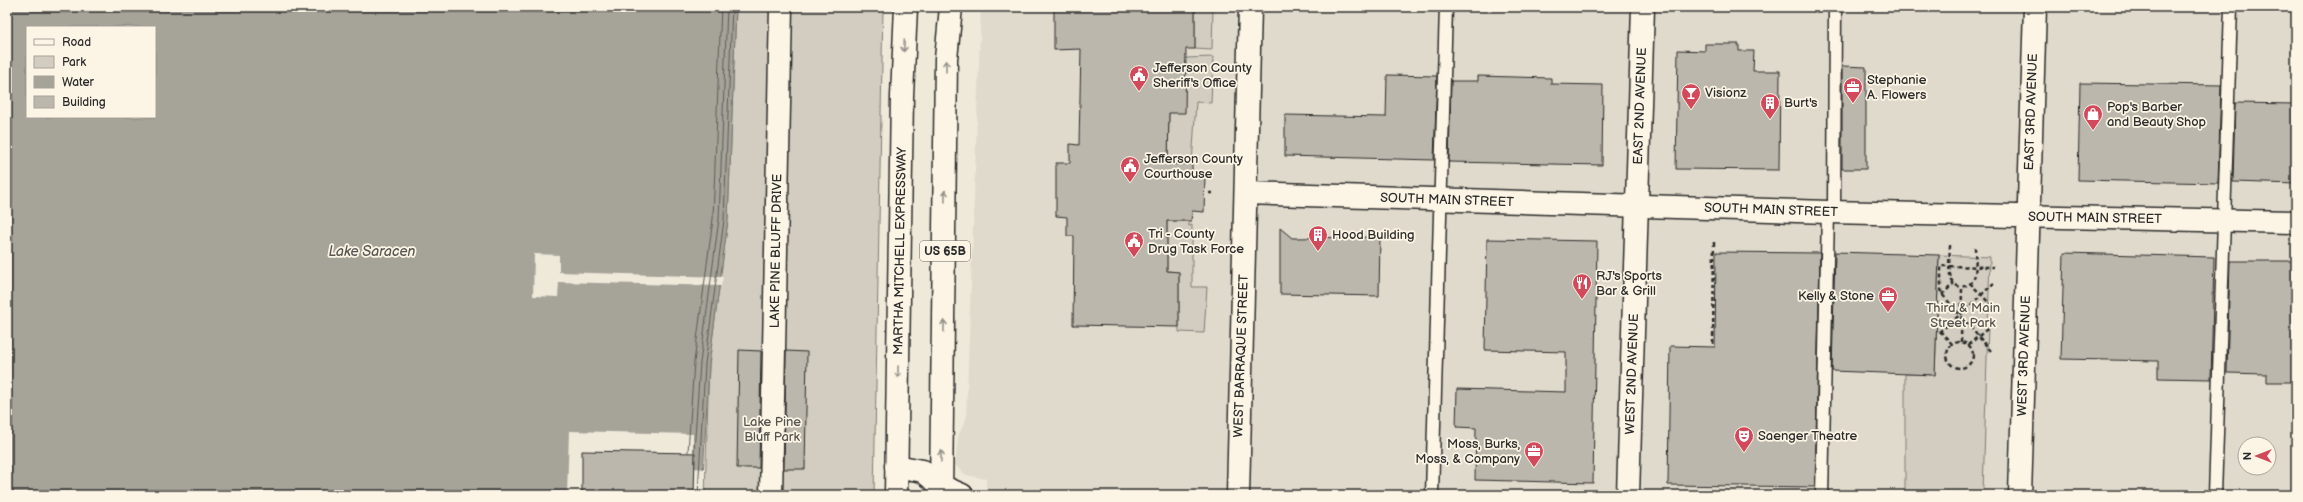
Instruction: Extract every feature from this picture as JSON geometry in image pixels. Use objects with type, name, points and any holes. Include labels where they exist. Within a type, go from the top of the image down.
[{"type":"main road","name":"LAKE PINE BLUFF DRIVE","points":[[771,495],[782,7]]},
{"type":"main road","name":"MARTHA MITCHELL EXPRESSWAY","points":[[896,495],[902,96],[906,7]]},
{"type":"main road","name":"US 65B","points":[[941,491],[946,59],[951,7]]},
{"type":"main road","name":"WEST BARRAQUE STREET","points":[[1238,495],[1250,7]]},
{"type":"main road","name":"EAST 2ND AVENUE","points":[[1637,205],[1643,7]]},
{"type":"main road","name":"EAST 3RD AVENUE","points":[[2028,217],[2034,7]]},
{"type":"main road","name":"SOUTH MAIN STREET","points":[[1246,193],[1441,201],[1637,205],[1831,212],[2296,222]]},
{"type":"main road","name":"WEST 2ND AVENUE","points":[[1628,495],[1637,205]]},
{"type":"main road","name":"WEST 3RD AVENUE","points":[[2020,495],[2028,217]]},
{"type":"main road","points":[[896,466],[923,471],[941,491],[962,495]]},
{"type":"lane","points":[[1432,495],[1446,7]]},
{"type":"lane","points":[[1822,495],[1831,212],[1835,7]]},
{"type":"lane","points":[[2215,495],[2231,7]]},
{"type":"path","points":[[1209,192],[1216,193]]},
{"type":"path","points":[[1713,344],[1714,240]]},
{"type":"path","points":[[1950,246],[1950,275],[1954,283],[1962,286],[1970,283],[1975,275],[1975,246]]},
{"type":"path","points":[[1991,351],[1961,314],[1942,294],[1941,266],[1994,267]]},
{"type":"path","points":[[1953,345],[1940,331],[1961,314],[1994,282]]},
{"type":"path","points":[[1942,294],[1954,283]]},
{"type":"path","points":[[1970,283],[1993,307]]},
{"type":"path","points":[[1960,342],[1962,286]]},
{"type":"path","points":[[1968,345],[1992,325]]},
{"type":"path","points":[[1960,342],[1968,345],[1972,349],[1973,358],[1969,365],[1961,368],[1953,366],[1948,360],[1948,351],[1953,345],[1960,342]]},
{"type":"shaded area","points":[[981,7],[2296,7],[2296,495],[986,495],[986,479],[966,475],[955,465],[958,437],[966,419]]},
{"type":"green space","name":"Lake Pine Bluff Park","points":[[736,7],[883,7],[874,495],[705,495],[709,364],[728,220]]},
{"type":"green space","points":[[1195,7],[1213,7],[1212,50],[1195,49]]},
{"type":"green space","points":[[1213,57],[1211,103],[1196,102],[1192,164],[1168,164],[1169,113],[1186,58]]},
{"type":"green space","points":[[1167,221],[1188,221],[1189,226],[1192,225],[1192,287],[1207,287],[1204,333],[1179,332],[1179,272],[1167,271]]},
{"type":"green space","name":"Third & Main Street Park","points":[[1939,255],[1990,257],[1983,493],[1905,491],[1905,374],[1935,375]]},
{"type":"water","name":"Lake Saracen","points":[[7,7],[736,7],[728,220],[709,364],[702,495],[7,495]]},
{"type":"pier","points":[[534,254],[559,255],[559,272],[723,277],[721,286],[559,282],[558,297],[533,296]]},
{"type":"pier","points":[[569,431],[693,434],[693,468],[705,469],[704,495],[567,495]]},
{"type":"building","name":"Jefferson County Courthouse","points":[[1054,7],[1195,7],[1195,49],[1186,49],[1185,113],[1169,113],[1168,164],[1192,164],[1192,175],[1205,175],[1204,212],[1192,211],[1191,221],[1167,221],[1167,271],[1179,272],[1179,327],[1073,325],[1074,236],[1067,236],[1067,217],[1056,216],[1056,163],[1070,163],[1070,144],[1079,145],[1081,49],[1054,50]]},
{"type":"building","points":[[1705,44],[1739,44],[1739,51],[1754,51],[1753,71],[1780,71],[1779,170],[1676,169],[1678,50],[1705,51]]},
{"type":"building","name":"Stephanie A. Flowers","points":[[1842,66],[1866,67],[1866,169],[1842,169]]},
{"type":"building","points":[[1387,75],[1437,76],[1434,160],[1285,156],[1285,115],[1386,117]]},
{"type":"building","points":[[1478,76],[1551,78],[1551,84],[1603,85],[1602,165],[1449,162],[1451,81],[1478,81]]},
{"type":"building","points":[[2080,83],[2221,85],[2218,183],[2078,180]]},
{"type":"building","points":[[2235,103],[2296,104],[2296,184],[2233,182]]},
{"type":"building","points":[[1280,228],[1292,238],[1380,237],[1379,296],[1280,294]]},
{"type":"building","points":[[1487,239],[1597,241],[1593,483],[1475,480],[1476,428],[1456,427],[1457,389],[1566,392],[1566,352],[1485,350]]},
{"type":"building","points":[[1716,252],[1820,253],[1815,487],[1668,485],[1670,346],[1715,347]]},
{"type":"building","points":[[1835,252],[1939,255],[1935,375],[1832,371]]},
{"type":"building","points":[[2064,253],[2214,257],[2211,379],[2158,378],[2158,361],[2061,359]]},
{"type":"building","points":[[2230,261],[2296,261],[2296,382],[2267,382],[2267,374],[2227,373]]},
{"type":"building","points":[[739,350],[761,351],[759,468],[737,468]]},
{"type":"building","points":[[786,351],[807,352],[805,469],[784,469]]},
{"type":"building","points":[[582,451],[695,453],[694,495],[582,495]]},
{"type":"place","name":"Jefferson County Sheriff's Office","points":[[1139,92]]},
{"type":"place","name":"Stephanie A. Flowers","points":[[1853,104]]},
{"type":"place","name":"Visionz","points":[[1691,110]]},
{"type":"place","name":"Burt's","points":[[1770,120]]},
{"type":"place","name":"Pop's Barber and Beauty Shop","points":[[2093,131]]},
{"type":"place","name":"Jefferson County Courthouse","points":[[1130,183]]},
{"type":"place","name":"Hood Building","points":[[1318,252]]},
{"type":"place","name":"Tri - County Drug Task Force","points":[[1134,258]]},
{"type":"place","name":"RJ's Sports Bar & Grill","points":[[1582,300]]},
{"type":"place","name":"Kelly & Stone","points":[[1888,313]]},
{"type":"place","name":"Saenger Theatre","points":[[1744,453]]},
{"type":"place","name":"Moss, Burks, Moss, & Company","points":[[1534,468]]}]
